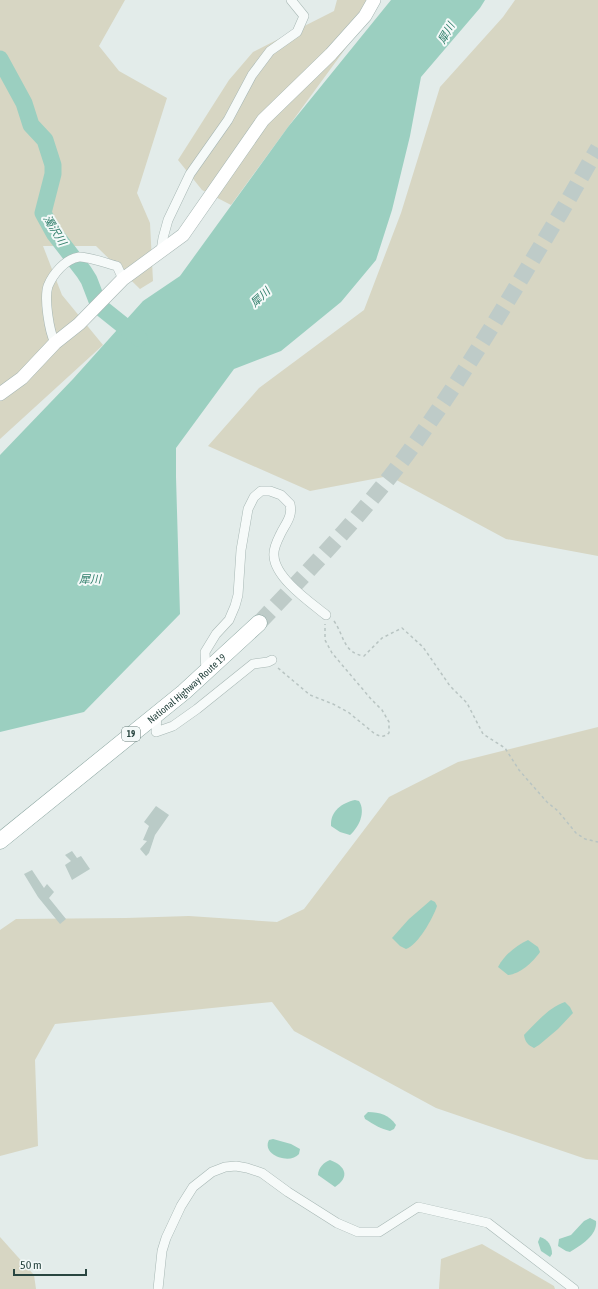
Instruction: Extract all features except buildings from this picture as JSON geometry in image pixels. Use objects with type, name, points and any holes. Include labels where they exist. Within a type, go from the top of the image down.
[{"type":"highway","name":"National Highway Route 19","points":[[0,841],[157,714],[206,672],[258,623]]},
{"type":"street","points":[[161,251],[168,220],[190,174],[228,120],[252,75],[270,51],[297,32],[302,24],[304,16],[291,0]]},
{"type":"street","points":[[0,394],[22,378],[56,343],[79,324],[123,279],[183,235],[263,120],[331,54],[365,16],[374,0]]},
{"type":"street","points":[[56,343],[53,339],[48,316],[46,296],[48,286],[61,266],[70,260],[79,257],[117,266],[123,279]]},
{"type":"street","points":[[206,672],[205,652],[216,634],[229,620],[235,606],[238,595],[241,550],[248,509],[254,496],[261,491],[270,490],[276,492],[290,504],[290,517],[280,534],[273,556],[279,573],[326,615]]},
{"type":"street","points":[[157,714],[156,732],[173,726],[198,709],[253,664],[272,660]]},
{"type":"street","points":[[158,1289],[162,1251],[166,1238],[181,1206],[193,1187],[212,1172],[225,1167],[236,1166],[262,1173],[288,1192],[337,1223],[358,1232],[379,1232],[418,1207],[488,1223],[574,1289]]},
{"type":"path","points":[[272,660],[280,670],[310,695],[348,712],[367,728],[380,736],[385,736],[389,733],[389,722],[382,710],[370,699],[332,653],[325,640],[324,627],[326,615],[335,621],[348,647],[356,655],[364,656],[382,638],[402,628],[423,647],[450,686],[467,703],[483,734],[505,748],[518,770],[547,802],[558,811],[576,833],[585,839],[598,842]]},
{"type":"shaded area","points":[[0,0],[125,0],[99,46],[119,71],[167,98],[137,193],[150,223],[153,281],[140,289],[96,246],[43,246],[62,295],[103,345],[0,439]]},
{"type":"shaded area","points":[[337,0],[381,0],[231,205],[202,190],[178,160],[229,80],[253,52],[334,11]]},
{"type":"shaded area","points":[[515,0],[598,0],[598,556],[506,539],[389,476],[310,491],[208,446],[259,388],[364,310],[401,213],[440,87],[503,17]]},
{"type":"shaded area","points":[[598,727],[598,1160],[586,1159],[436,1108],[294,1031],[272,1002],[55,1024],[35,1060],[38,1146],[0,1156],[0,930],[16,919],[189,916],[277,922],[304,909],[389,797],[458,762]]},
{"type":"shaded area","points":[[0,1237],[34,1275],[36,1289],[0,1289]]},
{"type":"shaded area","points":[[482,1244],[554,1286],[555,1289],[439,1289],[441,1259]]},
{"type":"water","name":"犀川","points":[[391,0],[485,0],[480,8],[421,77],[410,136],[392,210],[376,260],[341,302],[281,351],[234,369],[176,448],[180,614],[84,712],[0,732],[0,455],[73,379],[143,301],[180,276],[288,127]]},
{"type":"water","points":[[355,800],[359,801],[361,805],[362,814],[359,824],[353,832],[350,835],[340,832],[331,826],[332,816],[338,808]]},
{"type":"water","points":[[431,900],[435,902],[437,906],[420,937],[406,949],[400,946],[392,938],[409,919]]},
{"type":"water","points":[[528,940],[538,947],[540,952],[534,960],[522,970],[508,975],[498,967],[511,951]]},
{"type":"water","points":[[565,1002],[573,1013],[558,1029],[539,1045],[534,1048],[528,1044],[524,1035],[548,1011]]},
{"type":"water","points":[[368,1112],[380,1113],[387,1116],[396,1125],[394,1129],[390,1131],[387,1130],[365,1119],[364,1116]]},
{"type":"water","points":[[273,1139],[291,1144],[300,1149],[299,1154],[289,1159],[278,1157],[269,1150],[269,1140]]},
{"type":"water","points":[[330,1160],[340,1165],[344,1172],[343,1179],[335,1187],[318,1175],[322,1166]]},
{"type":"water","points":[[590,1218],[596,1221],[596,1226],[588,1240],[570,1252],[558,1246],[559,1239],[571,1235],[584,1221]]},
{"type":"water","points":[[540,1237],[547,1241],[551,1248],[552,1254],[550,1257],[541,1251],[538,1242]]},
{"type":"waterway","name":"濁沢川","points":[[0,59],[24,103],[31,125],[45,140],[53,165],[53,174],[43,213],[54,233],[89,280],[99,306],[139,338]]},
{"type":"tunnel","points":[[259,623],[319,559],[377,493],[433,418],[489,331],[598,148]]}]
